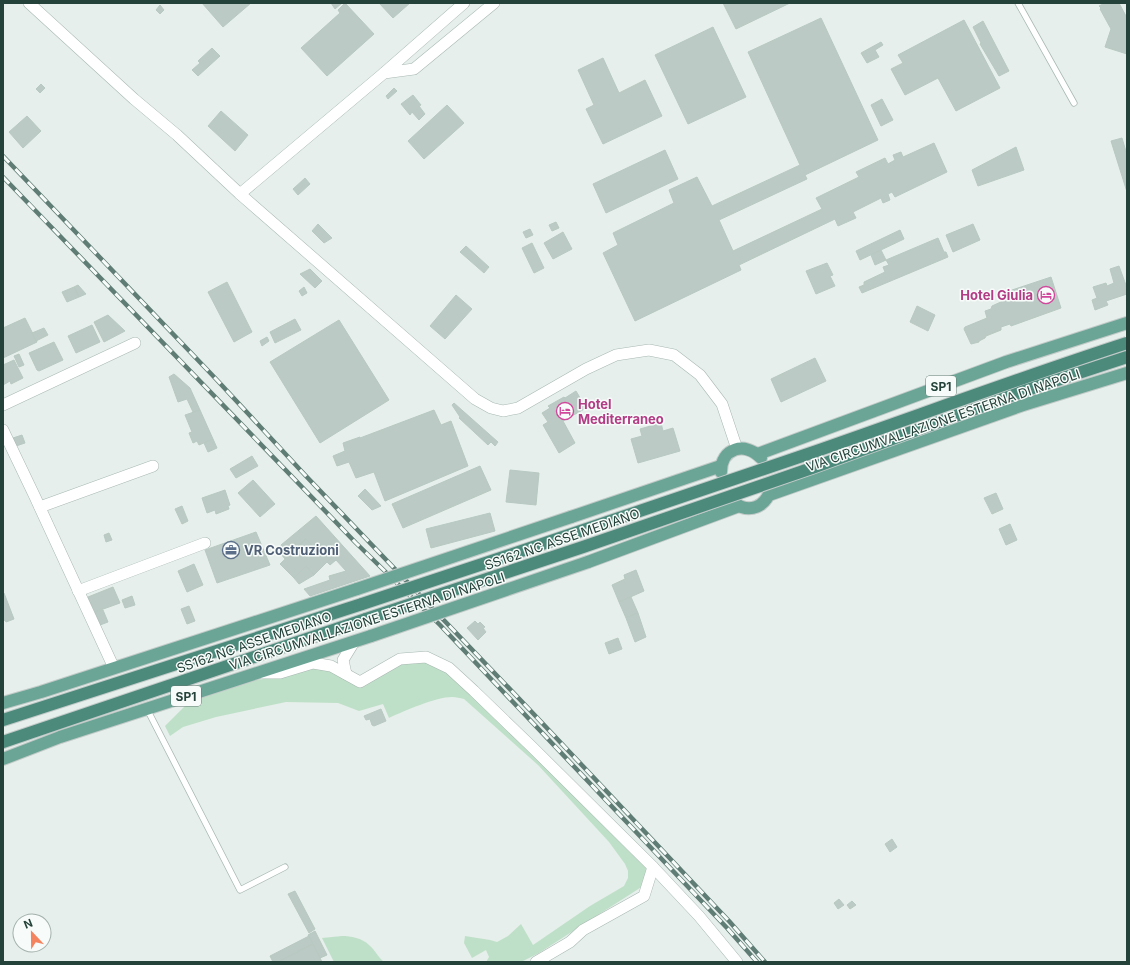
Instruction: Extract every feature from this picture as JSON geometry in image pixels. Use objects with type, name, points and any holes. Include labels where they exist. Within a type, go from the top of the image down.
[{"type":"highway","name":"SS162 NC ASSE MEDIANO","points":[[3,720],[362,604],[584,530],[813,452],[1031,374],[1127,342]]},
{"type":"highway","name":"SS162 NC ASSE MEDIANO","points":[[3,742],[583,547],[812,468],[1027,390],[1127,357]]},
{"type":"main road","name":"SP1","points":[[737,449],[750,449],[759,456],[1006,362],[1127,324]]},
{"type":"main road","name":"VIA CIRCUMVALLAZIONE ESTERNA DI NAPOLI","points":[[3,759],[60,737],[354,642],[588,562],[736,504],[745,508],[759,506],[765,501],[770,491],[1023,405],[1127,373]]},
{"type":"main road","points":[[3,703],[114,668],[571,517],[721,470],[724,459],[728,453],[737,449]]},
{"type":"street","points":[[29,3],[134,100],[177,135],[240,194],[475,399],[491,408],[503,411],[518,408],[586,369],[616,355],[649,350],[674,355],[700,375],[722,404],[737,449]]},
{"type":"street","points":[[240,194],[384,73],[464,3]]},
{"type":"street","points":[[384,73],[414,68],[488,5]]},
{"type":"street","points":[[3,405],[135,343]]},
{"type":"street","points":[[3,430],[114,668]]},
{"type":"street","points":[[40,507],[152,466]]},
{"type":"street","points":[[78,590],[205,544]]},
{"type":"street","points":[[346,674],[343,660],[354,642]]},
{"type":"street","points":[[258,673],[280,673],[313,663],[331,666],[360,682],[400,659],[426,657],[449,668],[532,746],[653,867],[698,916],[736,962]]},
{"type":"street","points":[[536,962],[570,942],[583,930],[644,896],[653,867]]},
{"type":"lane","points":[[1018,3],[1074,103]]},
{"type":"lane","points":[[147,709],[240,890],[286,866]]},
{"type":"green space","points":[[417,660],[444,670],[499,716],[648,867],[643,886],[539,953],[521,962],[486,962],[489,957],[486,950],[472,958],[464,943],[465,936],[497,942],[508,936],[521,924],[533,945],[590,906],[624,886],[628,878],[628,871],[625,864],[609,842],[538,765],[464,699],[452,697],[438,699],[389,718],[383,704],[359,711],[338,703],[286,702],[216,717],[183,727],[170,736],[165,726],[192,699],[248,681],[271,678],[309,666],[335,671],[349,682]]},
{"type":"green space","points":[[342,936],[360,939],[371,947],[384,962],[334,962],[322,938]]},
{"type":"building","points":[[202,3],[251,3],[223,27]]},
{"type":"building","points":[[331,3],[342,3],[335,9]]},
{"type":"building","points":[[345,3],[374,34],[327,76],[301,48],[340,13],[338,10]]},
{"type":"building","points":[[379,3],[410,3],[393,18]]},
{"type":"building","points":[[723,3],[790,3],[736,29]]},
{"type":"building","points":[[1102,3],[1119,3],[1127,18],[1127,54],[1105,47],[1111,29],[1100,9],[1101,8],[1099,6],[1103,4]]},
{"type":"building","points":[[160,5],[164,10],[160,14],[156,10]]},
{"type":"building","points":[[821,18],[878,140],[805,175],[807,179],[719,220],[733,251],[822,209],[816,198],[859,177],[856,172],[885,158],[888,164],[895,160],[893,155],[901,152],[903,157],[934,143],[947,172],[895,197],[892,192],[888,194],[890,200],[883,203],[881,198],[853,212],[856,218],[838,226],[835,219],[739,265],[741,270],[635,321],[603,253],[618,245],[613,233],[674,203],[669,190],[697,177],[712,206],[800,165],[748,52]]},
{"type":"building","points":[[964,20],[1000,88],[956,111],[938,78],[905,95],[891,69],[903,63],[898,55]]},
{"type":"building","points":[[983,21],[1009,71],[999,76],[980,44],[981,43],[973,27]]},
{"type":"building","points":[[713,27],[746,97],[688,124],[655,55]]},
{"type":"building","points":[[881,42],[883,45],[875,50],[879,57],[867,63],[861,53]]},
{"type":"building","points":[[212,48],[220,56],[198,76],[192,70],[200,63],[198,61]]},
{"type":"building","points":[[603,58],[619,93],[645,80],[662,116],[603,144],[586,109],[594,105],[578,70]]},
{"type":"building","points":[[41,84],[45,88],[40,93],[36,89]]},
{"type":"building","points":[[394,88],[397,91],[388,99],[386,96]]},
{"type":"building","points":[[413,95],[421,105],[419,106],[425,114],[419,120],[412,112],[410,115],[401,104]]},
{"type":"building","points":[[882,99],[893,120],[881,126],[871,105]]},
{"type":"building","points":[[447,105],[464,123],[424,159],[408,141]]},
{"type":"building","points":[[221,111],[248,135],[235,151],[208,126]]},
{"type":"building","points":[[27,116],[41,131],[23,148],[9,132]]},
{"type":"building","points":[[1122,138],[1127,155],[1127,192],[1111,141]]},
{"type":"building","points":[[1016,147],[1024,170],[978,186],[972,170]]},
{"type":"building","points":[[665,150],[678,179],[606,213],[593,184]]},
{"type":"building","points":[[305,178],[310,184],[298,195],[293,189]]},
{"type":"building","points":[[556,222],[559,228],[552,231],[549,225]]},
{"type":"building","points":[[318,224],[332,238],[324,243],[312,231]]},
{"type":"building","points":[[973,224],[980,240],[953,252],[946,235]]},
{"type":"building","points":[[530,229],[533,235],[526,238],[523,232]]},
{"type":"building","points":[[900,230],[904,239],[860,260],[856,251]]},
{"type":"building","points":[[563,232],[572,249],[553,259],[544,243]]},
{"type":"building","points":[[938,238],[944,252],[946,252],[948,257],[862,293],[859,287],[864,285],[864,282],[885,272],[883,267],[889,265],[886,260]]},
{"type":"building","points":[[532,243],[544,268],[534,273],[522,248]]},
{"type":"building","points":[[466,246],[489,267],[484,273],[460,252]]},
{"type":"building","points":[[881,250],[886,260],[875,265],[871,255]]},
{"type":"building","points":[[827,263],[833,275],[830,276],[835,286],[816,294],[806,271]]},
{"type":"building","points":[[1119,266],[1127,288],[1127,294],[1106,301],[1108,305],[1095,310],[1092,300],[1097,298],[1093,287],[1106,283],[1107,286],[1114,283],[1110,269]]},
{"type":"building","points":[[310,269],[322,281],[315,288],[300,274]]},
{"type":"building","points":[[1051,277],[1061,308],[1011,326],[1010,324],[1001,327],[1001,330],[986,336],[979,342],[971,344],[964,329],[965,327],[987,318],[985,311],[991,309],[992,306],[1014,297],[1012,290]]},
{"type":"building","points":[[227,282],[252,332],[234,342],[208,292]]},
{"type":"building","points":[[78,285],[86,294],[79,297],[74,287]]},
{"type":"building","points":[[74,287],[79,297],[67,302],[62,292]]},
{"type":"building","points":[[304,287],[307,293],[302,296],[299,291]]},
{"type":"building","points":[[456,295],[472,309],[445,339],[430,326]]},
{"type":"building","points":[[917,306],[935,315],[928,331],[910,322]]},
{"type":"building","points":[[108,315],[125,331],[104,342],[94,322]]},
{"type":"building","points":[[25,318],[37,342],[3,358],[3,328]]},
{"type":"building","points":[[295,319],[301,330],[275,343],[270,332]]},
{"type":"building","points":[[339,320],[389,400],[320,443],[270,362]]},
{"type":"building","points":[[92,325],[100,342],[76,353],[68,336]]},
{"type":"building","points":[[44,328],[48,335],[36,341],[32,333]]},
{"type":"building","points":[[267,337],[269,341],[262,346],[260,341]]},
{"type":"building","points":[[54,342],[63,360],[39,371],[37,370],[29,353]]},
{"type":"building","points":[[19,354],[24,365],[19,367],[14,356]]},
{"type":"building","points":[[815,358],[826,381],[781,402],[771,379]]},
{"type":"building","points":[[14,360],[23,378],[11,384],[10,381],[3,385],[3,365]]},
{"type":"building","points":[[174,374],[190,388],[200,410],[193,412],[187,399],[178,402],[169,377]]},
{"type":"building","points":[[576,391],[586,408],[563,421],[575,443],[559,453],[543,425],[548,422],[542,413],[550,408],[548,406]]},
{"type":"building","points":[[454,403],[498,442],[495,446],[491,442],[488,445],[459,418],[460,417],[452,405]]},
{"type":"building","points":[[200,410],[213,439],[199,445],[197,441],[193,443],[189,433],[192,432],[185,415]]},
{"type":"building","points":[[434,410],[441,425],[451,421],[468,466],[385,501],[374,472],[356,478],[349,462],[337,466],[333,456],[345,451],[343,443]]},
{"type":"building","points":[[609,412],[612,423],[604,425],[602,414]]},
{"type":"building","points":[[661,423],[663,431],[673,428],[680,451],[638,463],[631,439],[642,436],[640,429]]},
{"type":"building","points":[[22,435],[25,443],[16,446],[13,438]]},
{"type":"building","points":[[213,439],[217,448],[208,452],[204,443]]},
{"type":"building","points":[[252,456],[258,466],[236,478],[230,469]]},
{"type":"building","points":[[480,466],[491,490],[403,528],[392,504]]},
{"type":"building","points":[[510,470],[539,473],[536,505],[506,502]]},
{"type":"building","points":[[253,480],[275,504],[260,517],[238,493]]},
{"type":"building","points":[[365,489],[381,506],[372,510],[358,496]]},
{"type":"building","points":[[225,490],[230,505],[228,506],[229,509],[216,514],[215,510],[207,513],[202,498]]},
{"type":"building","points":[[996,493],[1003,509],[992,514],[984,498]]},
{"type":"building","points":[[182,506],[188,521],[182,524],[175,509]]},
{"type":"building","points":[[490,513],[495,531],[431,548],[426,529]]},
{"type":"building","points":[[316,516],[370,576],[310,596],[304,589],[330,580],[329,576],[346,571],[336,560],[330,565],[327,562],[333,556],[322,544],[316,549],[306,539],[285,559],[281,554],[281,545]]},
{"type":"building","points":[[1010,524],[1017,540],[1006,545],[999,529]]},
{"type":"building","points":[[256,532],[270,565],[217,583],[205,550]]},
{"type":"building","points":[[109,533],[112,540],[106,542],[104,535]]},
{"type":"building","points":[[306,539],[316,549],[322,544],[333,556],[314,575],[306,566],[294,578],[280,564]]},
{"type":"building","points":[[194,564],[203,585],[187,592],[178,571]]},
{"type":"building","points":[[306,566],[314,575],[299,584],[294,578]]},
{"type":"building","points":[[636,570],[644,591],[619,602],[612,585],[625,579],[624,575]]},
{"type":"building","points":[[113,587],[120,603],[95,612],[88,597]]},
{"type":"building","points":[[3,593],[14,619],[6,622],[5,620],[3,621]]},
{"type":"building","points":[[132,596],[135,605],[125,608],[122,600]]},
{"type":"building","points":[[631,597],[638,613],[626,618],[619,602]]},
{"type":"building","points":[[189,606],[195,621],[187,624],[181,609]]},
{"type":"building","points":[[103,610],[108,622],[100,625],[95,612]]},
{"type":"building","points":[[638,613],[646,637],[635,642],[626,618]]},
{"type":"building","points":[[475,621],[478,624],[480,622],[485,627],[483,628],[486,632],[478,640],[467,628]]},
{"type":"building","points":[[618,638],[622,649],[609,654],[605,643]]},
{"type":"building","points":[[381,709],[386,721],[374,726],[372,725],[370,719],[366,720],[364,716]]},
{"type":"building","points":[[892,839],[897,847],[890,852],[885,844]]},
{"type":"building","points":[[295,891],[315,929],[309,933],[288,894]]},
{"type":"building","points":[[839,899],[844,905],[838,909],[834,903]]},
{"type":"building","points":[[852,901],[856,905],[850,909],[847,905]]},
{"type":"building","points":[[315,931],[327,955],[320,958],[308,935]]},
{"type":"building","points":[[309,936],[313,944],[280,962],[273,962],[270,956]]},
{"type":"building","points":[[313,944],[322,962],[280,962],[280,961]]},
{"type":"railway","points":[[3,156],[528,708],[729,921],[765,962]]},
{"type":"railway","points":[[3,177],[356,543],[440,625],[727,928],[757,962]]},
{"type":"place","name":"Hotel Giulia","points":[[1046,295]]},
{"type":"place","name":"Hotel Mediterraneo","points":[[565,411]]},
{"type":"place","name":"VR Costruzioni","points":[[231,550]]}]
